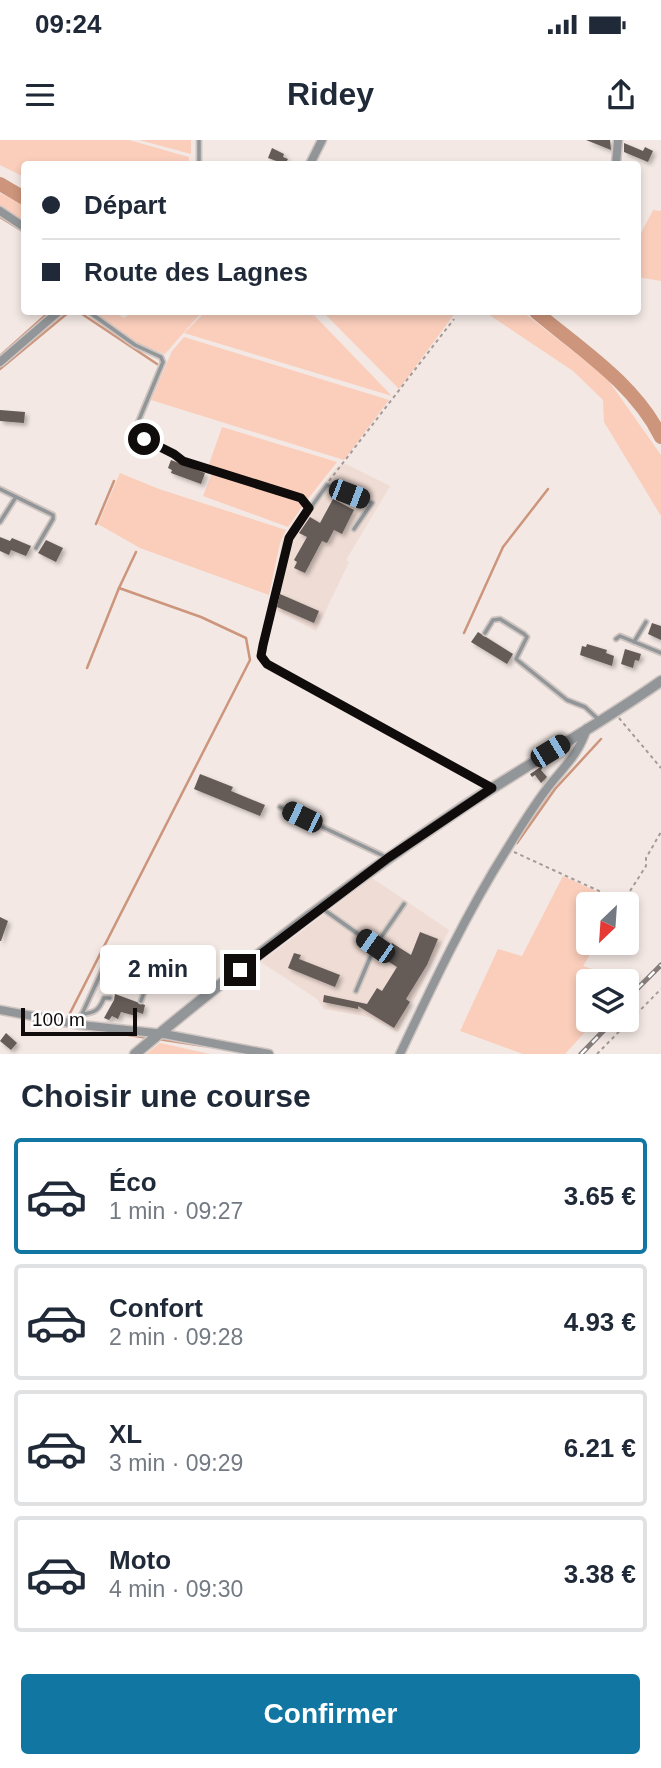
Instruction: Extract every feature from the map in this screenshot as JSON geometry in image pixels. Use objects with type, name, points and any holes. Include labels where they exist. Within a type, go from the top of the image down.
[{"type":"street","points":[[312,161],[322,140]]},
{"type":"street","points":[[615,161],[618,140]]},
{"type":"street","points":[[0,211],[21,225]]},
{"type":"street","points":[[0,362],[55,315]]},
{"type":"street","points":[[135,1054],[321,907],[388,858],[492,788],[661,681]]},
{"type":"street","points":[[400,1054],[458,934],[507,848],[583,744],[587,728]]},
{"type":"street","points":[[0,1010],[81,1025],[160,1033],[269,1054]]},
{"type":"lane","points":[[199,140],[199,161]]},
{"type":"lane","points":[[93,315],[135,345],[161,357],[163,362],[136,427],[138,434],[183,461],[301,498],[309,508]]},
{"type":"lane","points":[[354,529],[372,503],[327,485],[289,538],[261,656],[267,664],[492,788]]},
{"type":"lane","points":[[0,489],[53,515],[36,548]]},
{"type":"lane","points":[[0,522],[16,497]]},
{"type":"lane","points":[[485,633],[493,620],[500,619],[524,634],[527,637],[525,645],[516,659],[567,700],[585,707],[599,721]]},
{"type":"lane","points":[[634,642],[646,622]]},
{"type":"lane","points":[[616,639],[620,636],[661,653]]},
{"type":"lane","points":[[280,807],[388,858]]},
{"type":"lane","points":[[356,991],[375,946],[404,904]]},
{"type":"lane","points":[[321,907],[375,946]]},
{"type":"lane","points":[[81,1025],[82,1014],[106,962],[144,980],[146,987],[141,1001]]},
{"type":"lane","points":[[82,1014],[93,1013],[99,1009],[104,999],[110,998]]},
{"type":"path","points":[[327,485],[454,319]]},
{"type":"path","points":[[614,712],[661,768]]},
{"type":"path","points":[[507,848],[623,902],[646,866],[646,858],[661,832]]},
{"type":"path","points":[[597,1054],[661,989]]},
{"type":"shaded area","points":[[0,140],[129,140],[189,157],[189,161],[21,161],[21,176],[0,165]]},
{"type":"shaded area","points":[[139,140],[191,140],[191,154]]},
{"type":"shaded area","points":[[0,193],[21,204],[21,220],[0,206]]},
{"type":"shaded area","points":[[653,210],[661,211],[661,281],[641,278],[641,233]]},
{"type":"shaded area","points":[[99,315],[119,315],[124,318],[128,315],[199,315],[165,354],[135,343]]},
{"type":"shaded area","points":[[202,315],[314,315],[392,396],[184,333]]},
{"type":"shaded area","points":[[326,315],[454,315],[399,389]]},
{"type":"shaded area","points":[[489,315],[527,315],[606,377],[661,455],[661,516],[604,422],[603,400],[573,371]]},
{"type":"shaded area","points":[[184,337],[389,400],[344,460],[151,400],[172,351]]},
{"type":"shaded area","points":[[222,427],[337,462],[307,500],[302,496],[208,467]]},
{"type":"shaded area","points":[[346,464],[390,486],[346,560],[349,562],[316,631],[270,607],[282,541],[292,523],[338,466]]},
{"type":"shaded area","points":[[120,473],[159,489],[286,530],[280,543],[269,595],[140,548],[98,524]]},
{"type":"shaded area","points":[[212,473],[300,500],[304,504],[288,527],[203,496]]},
{"type":"shaded area","points":[[563,876],[598,892],[576,892],[576,956],[589,956],[583,966],[592,969],[576,969],[576,1032],[585,1032],[565,1054],[523,1054],[460,1031],[498,949],[522,956]]},
{"type":"shaded area","points":[[372,878],[449,930],[398,1032],[369,1017],[324,1009],[317,999],[261,962]]},
{"type":"shaded area","points":[[160,1043],[210,1054],[146,1054]]},
{"type":"building","points":[[586,140],[610,140],[611,150]]},
{"type":"building","points":[[624,143],[643,151],[645,147],[653,151],[648,162],[624,152]]},
{"type":"building","points":[[272,148],[288,159],[276,161],[268,158]]},
{"type":"building","points":[[0,410],[25,412],[24,423],[0,421]]},
{"type":"building","points":[[171,460],[205,473],[201,484],[171,473],[172,470],[168,468]]},
{"type":"building","points":[[333,499],[354,510],[342,534],[334,530],[327,543],[322,541],[305,573],[294,568],[297,562],[294,560],[307,537],[299,533],[310,517],[320,523]]},
{"type":"building","points":[[0,537],[10,541],[12,538],[31,546],[26,556],[11,550],[9,555],[0,551]]},
{"type":"building","points":[[46,540],[63,548],[56,562],[38,553]]},
{"type":"building","points":[[280,594],[319,611],[314,623],[277,607]]},
{"type":"building","points":[[652,623],[661,626],[661,640],[648,634]]},
{"type":"building","points":[[478,632],[513,654],[507,664],[471,642]]},
{"type":"building","points":[[587,644],[607,650],[606,653],[614,656],[612,666],[580,655],[582,646],[586,647]]},
{"type":"building","points":[[625,649],[641,654],[639,661],[635,660],[633,668],[621,664]]},
{"type":"building","points":[[545,764],[541,770],[547,777],[541,783],[535,775],[532,777],[530,774]]},
{"type":"building","points":[[200,774],[233,787],[231,791],[265,805],[260,816],[194,789]]},
{"type":"building","points":[[0,917],[8,921],[1,941],[0,941]]},
{"type":"building","points":[[420,932],[438,939],[427,965],[406,999],[410,1002],[394,1028],[358,1006],[358,1009],[323,1002],[324,995],[367,1004],[377,988],[382,991],[397,967],[383,958],[392,943],[411,955]]},
{"type":"building","points":[[294,953],[301,955],[299,959],[340,975],[335,987],[288,968]]},
{"type":"building","points":[[115,994],[145,1005],[143,1014],[137,1012],[136,1016],[121,1012],[118,1019],[112,1016],[109,1020],[104,1018]]},
{"type":"building","points":[[6,1033],[17,1043],[11,1050],[0,1041]]},
{"type":"waterway","points":[[0,184],[21,196]]},
{"type":"waterway","points":[[0,217],[21,230]]},
{"type":"waterway","points":[[0,356],[46,315]]},
{"type":"waterway","points":[[0,369],[65,315]]},
{"type":"waterway","points":[[84,315],[157,364]]},
{"type":"waterway","points":[[540,315],[621,383],[650,418],[661,437]]},
{"type":"waterway","points":[[96,524],[114,481]]},
{"type":"waterway","points":[[464,633],[503,547],[548,489]]},
{"type":"waterway","points":[[66,1021],[250,660],[246,638],[201,617],[119,588],[136,552]]},
{"type":"waterway","points":[[87,668],[119,588]]},
{"type":"waterway","points":[[517,843],[555,789],[601,739]]},
{"type":"waterway","points":[[103,1031],[148,1038]]},
{"type":"waterway","points":[[158,1039],[204,1046]]},
{"type":"railway","points":[[639,987],[661,965]]},
{"type":"railway","points":[[581,1054],[602,1032]]},
{"type":"route","points":[[144,439],[183,461],[301,498],[306,502],[309,508],[289,538],[263,645],[261,656],[267,664],[492,788],[388,858],[240,970]]}]
